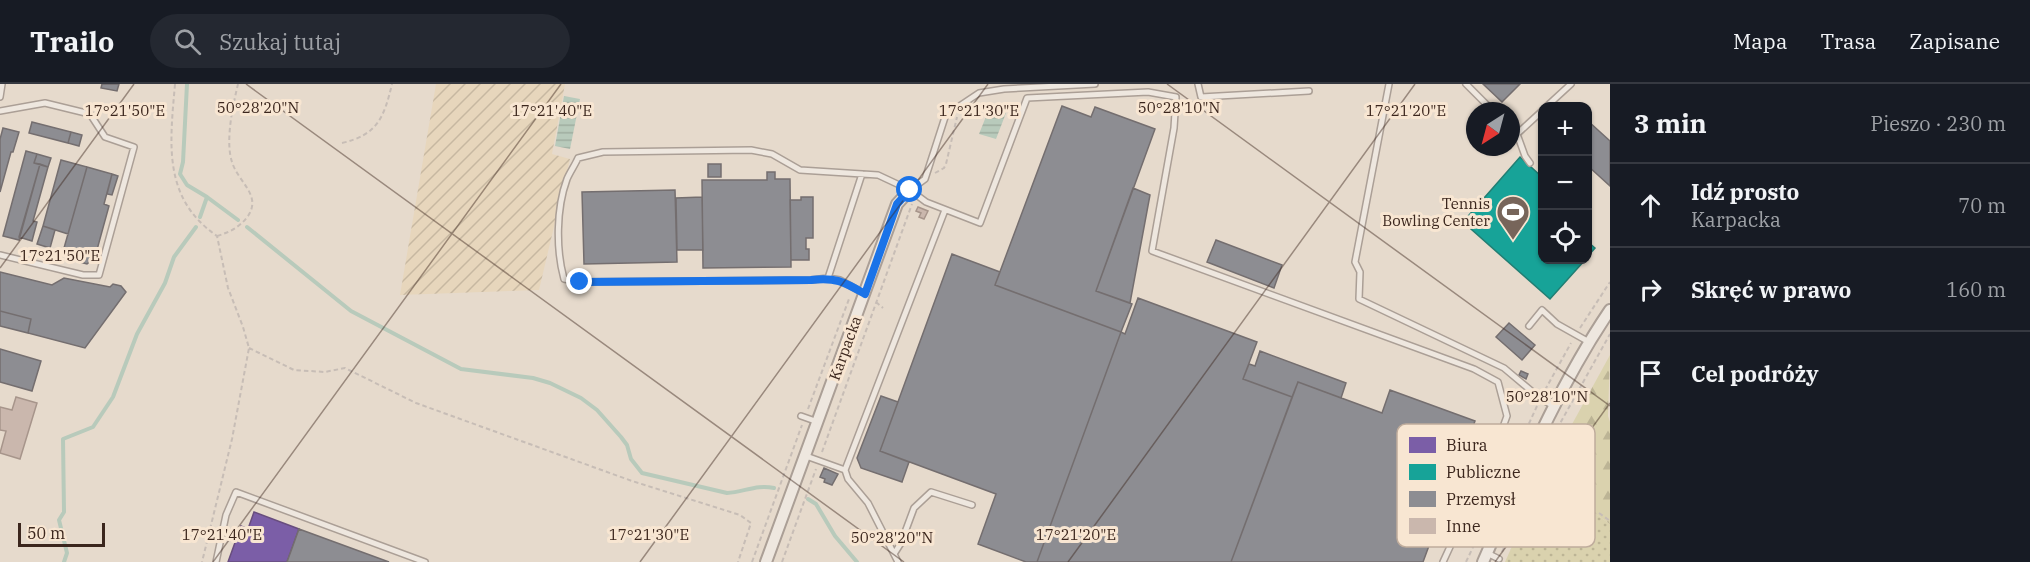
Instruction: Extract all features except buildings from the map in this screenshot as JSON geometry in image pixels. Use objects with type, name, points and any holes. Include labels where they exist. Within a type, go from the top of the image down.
[{"type":"street","name":"Karpacka","points":[[766,562],[897,204],[910,190]]},
{"type":"street","points":[[1546,424],[1589,342],[1610,310]]},
{"type":"lane","points":[[0,97],[2,84]]},
{"type":"lane","name":"Karpacka","points":[[910,190],[925,179],[947,111],[958,107],[979,93],[1004,89],[1095,84]]},
{"type":"lane","points":[[1198,84],[1201,97],[1309,91]]},
{"type":"lane","points":[[1389,84],[1355,262],[1360,272],[1359,299],[1504,368],[1541,399],[1554,406]]},
{"type":"lane","points":[[1466,84],[1484,102]]},
{"type":"lane","points":[[1551,102],[1571,84]]},
{"type":"lane","points":[[865,294],[840,280],[828,278],[580,282],[564,279],[560,266],[559,214],[567,180],[578,158],[603,152],[751,150],[772,154],[800,170],[878,175],[910,190],[926,202],[980,223],[1027,99],[1148,92],[1176,97],[1174,128],[1152,251],[1474,369],[1498,382],[1506,416],[1503,424]]},
{"type":"lane","points":[[0,111],[45,103],[90,114],[105,137],[134,147],[99,274],[83,275],[0,255]]},
{"type":"lane","points":[[1520,131],[1538,115]]},
{"type":"lane","points":[[1520,142],[1530,163]]},
{"type":"lane","points":[[828,278],[862,174]]},
{"type":"lane","points":[[844,470],[945,210]]},
{"type":"lane","points":[[1528,326],[1542,310],[1557,324],[1589,342]]},
{"type":"lane","points":[[801,416],[818,422]]},
{"type":"lane","points":[[806,455],[844,470],[848,479],[868,503],[898,562]]},
{"type":"lane","points":[[216,562],[226,515],[236,492],[425,562]]},
{"type":"lane","points":[[894,554],[901,543],[914,508],[931,492],[972,505]]},
{"type":"lane","points":[[1443,562],[1450,547]]},
{"type":"lane","points":[[1485,558],[1499,559]]},
{"type":"path","points":[[175,84],[170,147],[176,180],[190,210],[201,225],[218,236],[228,288],[249,348],[232,439],[202,562]]},
{"type":"path","points":[[218,236],[231,232],[243,222],[253,208],[252,199],[232,162],[230,134],[238,84]]},
{"type":"path","points":[[342,143],[368,134],[378,122],[392,84]]},
{"type":"path","points":[[944,168],[956,125],[958,107]]},
{"type":"path","points":[[782,562],[912,207],[910,190]]},
{"type":"path","points":[[1530,424],[1576,334],[1610,282]]},
{"type":"path","points":[[1560,424],[1610,334]]},
{"type":"path","points":[[249,348],[294,370],[326,372],[345,368],[416,403],[632,481],[740,515],[751,523],[738,562]]},
{"type":"path","points":[[1599,513],[1610,521]]},
{"type":"path","points":[[1466,562],[1473,547]]},
{"type":"path","points":[[1499,559],[1504,547]]},
{"type":"shaded area","points":[[436,84],[565,84],[552,154],[570,159],[539,290],[400,295]]},
{"type":"shaded area","points":[[564,96],[580,99],[570,149],[555,146]]},
{"type":"shaded area","points":[[989,109],[1006,113],[996,139],[979,134]]},
{"type":"green space","points":[[1610,355],[1608,416],[1610,422],[1610,524],[1595,513],[1595,424],[1572,424]]},
{"type":"green space","points":[[1595,513],[1610,524],[1610,562],[1505,562],[1512,547],[1595,547]]},
{"type":"waterway","points":[[187,84],[183,162],[180,174],[187,185],[207,197],[200,217]]},
{"type":"waterway","points":[[207,197],[238,220]]},
{"type":"waterway","points":[[64,562],[67,553],[59,520],[64,512],[63,439],[93,427],[113,397],[137,334],[165,283],[174,257],[196,227]]},
{"type":"waterway","points":[[247,227],[351,311],[461,369],[533,378],[550,383],[581,398],[597,410],[621,437],[627,445],[631,459],[642,473],[727,493],[756,488],[774,488]]},
{"type":"waterway","points":[[808,499],[816,504],[835,536],[857,562]]},
{"type":"place","name":"Tennis Bowling Center","points":[[1513,241]]},
{"type":"route","points":[[580,282],[828,278],[840,280],[865,294],[897,204],[910,190]]}]
